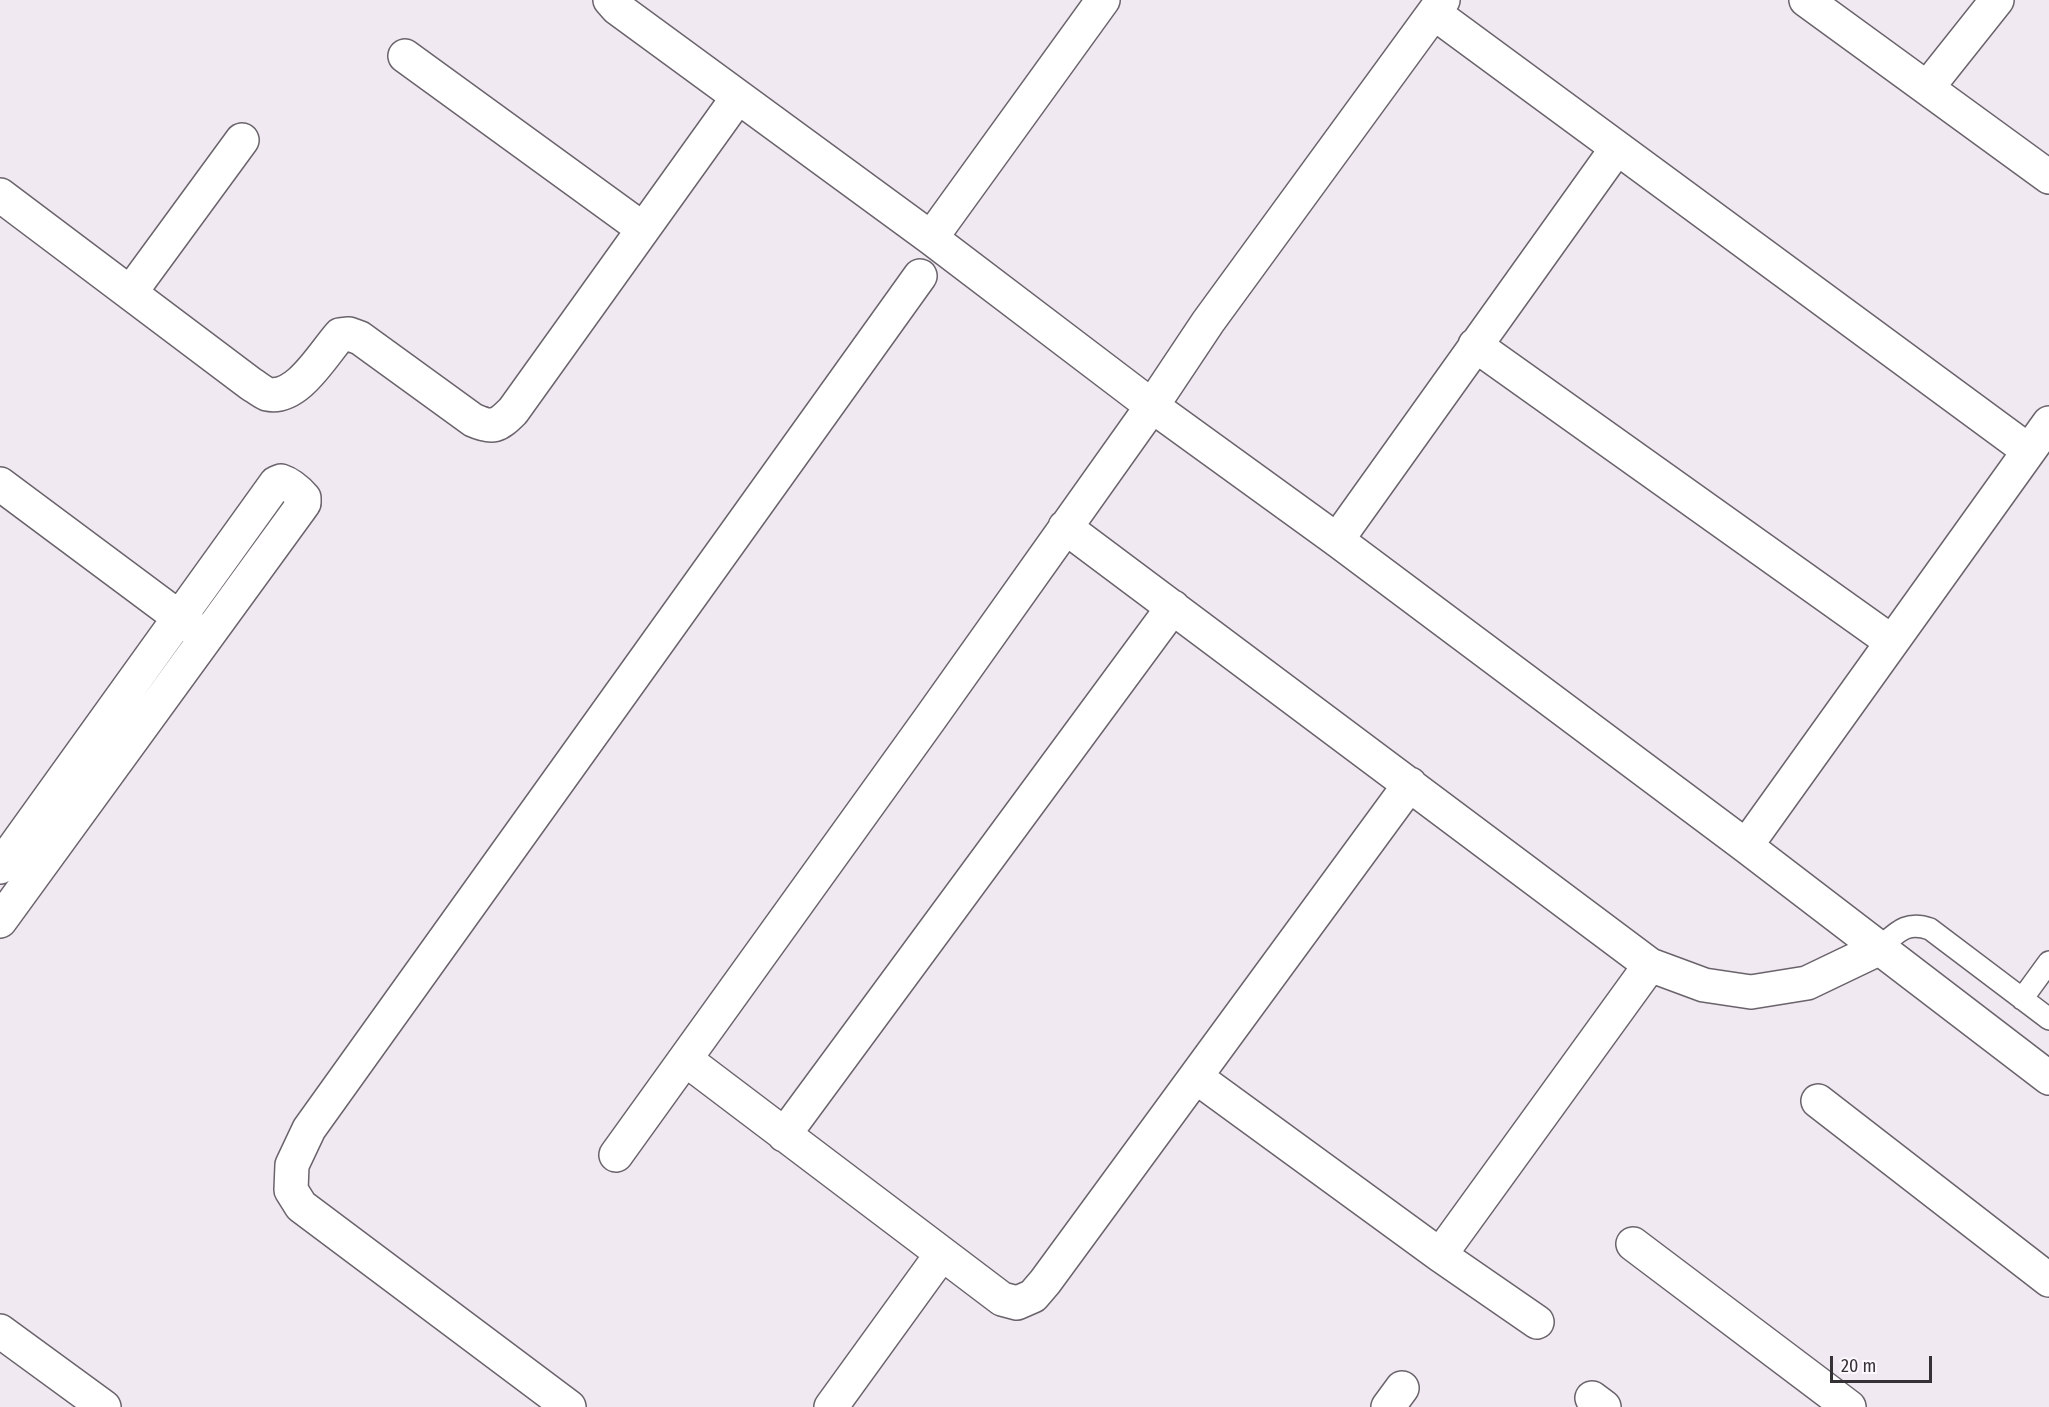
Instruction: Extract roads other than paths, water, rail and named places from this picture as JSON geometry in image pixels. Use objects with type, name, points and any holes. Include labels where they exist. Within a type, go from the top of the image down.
[{"type":"street","points":[[610,0],[617,8],[931,238],[1152,406],[1337,540],[1746,846],[2049,1078]]},
{"type":"street","points":[[1806,0],[2049,177]]},
{"type":"street","points":[[1927,88],[1996,0]]},
{"type":"street","points":[[931,238],[1094,4]]},
{"type":"street","points":[[616,1155],[1152,406],[1208,322],[1438,6],[1617,148],[2029,451]]},
{"type":"street","points":[[405,56],[643,229]]},
{"type":"street","points":[[0,195],[267,394],[284,394],[300,384],[340,335],[349,334],[360,338],[473,420],[486,426],[501,423],[513,411],[738,97]]},
{"type":"street","points":[[130,293],[242,140]]},
{"type":"street","points":[[1337,540],[1617,148]]},
{"type":"street","points":[[569,1407],[301,1206],[291,1190],[292,1165],[309,1129],[920,276]]},
{"type":"street","points":[[1475,345],[1892,642]]},
{"type":"street","points":[[1746,846],[2049,423]]},
{"type":"street","points":[[0,921],[304,503],[304,498],[286,483],[281,481],[276,483],[179,618],[6,846],[43,861]]},
{"type":"street","points":[[0,484],[206,638]]},
{"type":"street","points":[[1065,527],[1650,965],[1704,985],[1751,992],[1807,983],[1878,949]]},
{"type":"street","points":[[784,1135],[1173,607]]},
{"type":"street","points":[[685,1059],[941,1255],[1002,1299],[1017,1303],[1033,1296],[1410,784]]},
{"type":"street","points":[[1440,1255],[1650,965]]},
{"type":"street","points":[[1196,1077],[1440,1255],[1537,1322]]},
{"type":"street","points":[[1818,1101],[2049,1280]]},
{"type":"street","points":[[1633,1244],[1849,1407]]},
{"type":"street","points":[[831,1407],[941,1255]]},
{"type":"street","points":[[0,1331],[104,1407]]},
{"type":"lane","points":[[1878,949],[1908,926],[1918,925],[1930,929],[2049,1018]]},
{"type":"lane","points":[[2022,999],[2049,962]]}]
